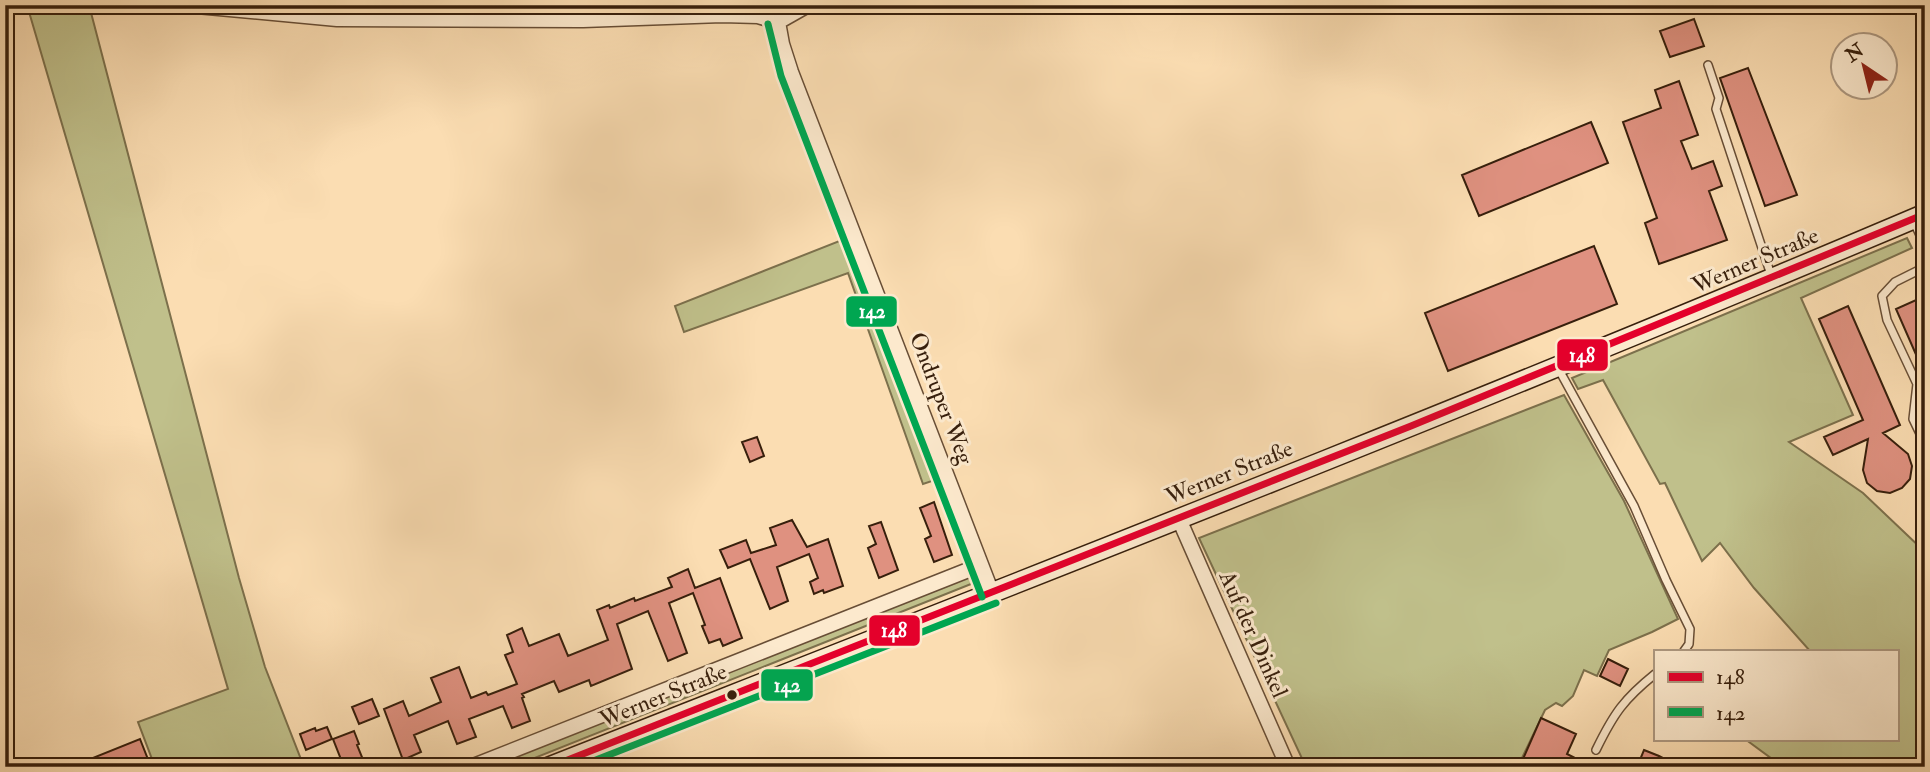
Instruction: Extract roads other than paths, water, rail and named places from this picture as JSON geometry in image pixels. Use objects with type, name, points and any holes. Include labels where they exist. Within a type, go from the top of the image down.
[{"type":"main road","name":"Werner Straße","points":[[549,767],[1558,367],[1919,217]]},
{"type":"street","points":[[186,5],[337,19],[583,20],[722,15],[758,16],[778,22],[808,5]]},
{"type":"street","name":"Ondruper Weg","points":[[778,22],[791,72],[992,593]]},
{"type":"street","name":"Auf der Dinkel","points":[[1179,519],[1288,767]]},
{"type":"street","name":"Werner Straße","points":[[471,767],[981,565]]},
{"type":"lane","points":[[1709,65],[1720,99],[1716,109],[1772,279]]},
{"type":"lane","points":[[1919,217],[1925,246]]},
{"type":"lane","points":[[1925,267],[1895,282],[1882,296],[1887,320],[1921,384],[1913,419],[1925,444]]},
{"type":"lane","points":[[1558,367],[1634,506],[1690,629],[1689,643],[1685,650]]},
{"type":"lane","points":[[1596,750],[1613,715],[1654,675]]}]
